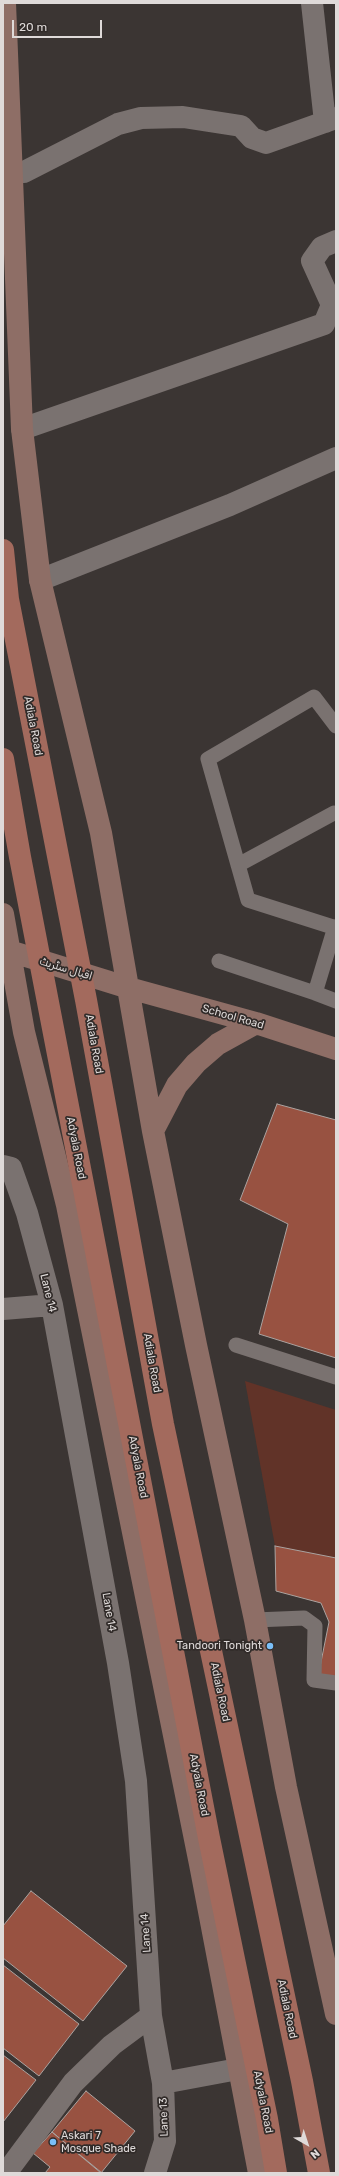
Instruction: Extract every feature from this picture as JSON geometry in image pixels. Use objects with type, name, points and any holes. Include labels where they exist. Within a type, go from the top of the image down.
[{"type":"main road","name":"Adiala Road","points":[[3,550],[11,614],[86,1000],[163,1424],[319,2173]]},
{"type":"main road","name":"Adyala Road","points":[[3,759],[20,857],[209,1838],[267,2119],[276,2173]]},
{"type":"street","points":[[6,3],[11,172],[22,429],[40,580],[101,833],[153,1131],[254,1620],[286,1787],[336,2014]]},
{"type":"street","points":[[11,172],[24,172],[118,124],[142,118],[183,116],[241,126],[252,138],[266,143],[331,120],[312,3]]},
{"type":"street","points":[[22,429],[324,324],[332,305],[312,261],[322,247],[336,241]]},
{"type":"street","points":[[40,580],[230,505],[336,458]]},
{"type":"street","points":[[3,914],[7,951],[24,1032],[73,1237],[200,1864],[259,2173]]},
{"type":"street","name":"اقبال سٹریٹ","points":[[7,951],[129,988]]},
{"type":"street","name":"School Road","points":[[129,988],[256,1023],[336,1049]]},
{"type":"street","points":[[153,1131],[177,1085],[196,1063],[218,1044],[256,1023]]},
{"type":"street","name":"Lane 14","points":[[3,1166],[11,1168],[27,1213],[52,1305],[118,1663],[136,1781],[151,2016],[163,2083]]},
{"type":"street","points":[[3,1309],[52,1305]]},
{"type":"street","points":[[6,2173],[73,2083],[112,2045],[151,2016]]},
{"type":"street","points":[[163,2083],[238,2069]]},
{"type":"street","name":"Lane 13","points":[[154,2173],[165,2141],[163,2083]]},
{"type":"lane","points":[[315,993],[335,928],[248,900],[208,759],[314,697],[336,726]]},
{"type":"lane","points":[[238,865],[335,812]]},
{"type":"lane","points":[[219,961],[336,1001]]},
{"type":"lane","points":[[236,1345],[336,1377]]},
{"type":"lane","points":[[254,1620],[304,1618],[315,1626],[314,1680],[336,1684]]},
{"type":"shaded area","points":[[245,1381],[336,1410],[336,1558],[275,1546]]},
{"type":"building","points":[[277,1104],[336,1120],[336,1358],[259,1334],[288,1224],[240,1200]]},
{"type":"building","points":[[275,1546],[336,1558],[336,1679],[318,1677],[329,1622],[321,1603],[276,1591]]},
{"type":"building","points":[[31,1891],[127,1966],[83,2021],[3,1958],[3,1926]]},
{"type":"building","points":[[3,1965],[79,2024],[39,2076],[3,2048]]},
{"type":"building","points":[[3,2055],[36,2080],[3,2122]]},
{"type":"building","points":[[86,2091],[135,2131],[101,2173],[52,2132]]},
{"type":"building","name":"Askari 7 Mosque Shade","points":[[52,2132],[102,2173],[45,2173],[50,2167],[33,2153]]},
{"type":"place","name":"Tandoori Tonight","points":[[270,1646]]},
{"type":"place","name":"Askari 7 Mosque Shade","points":[[53,2142]]}]
